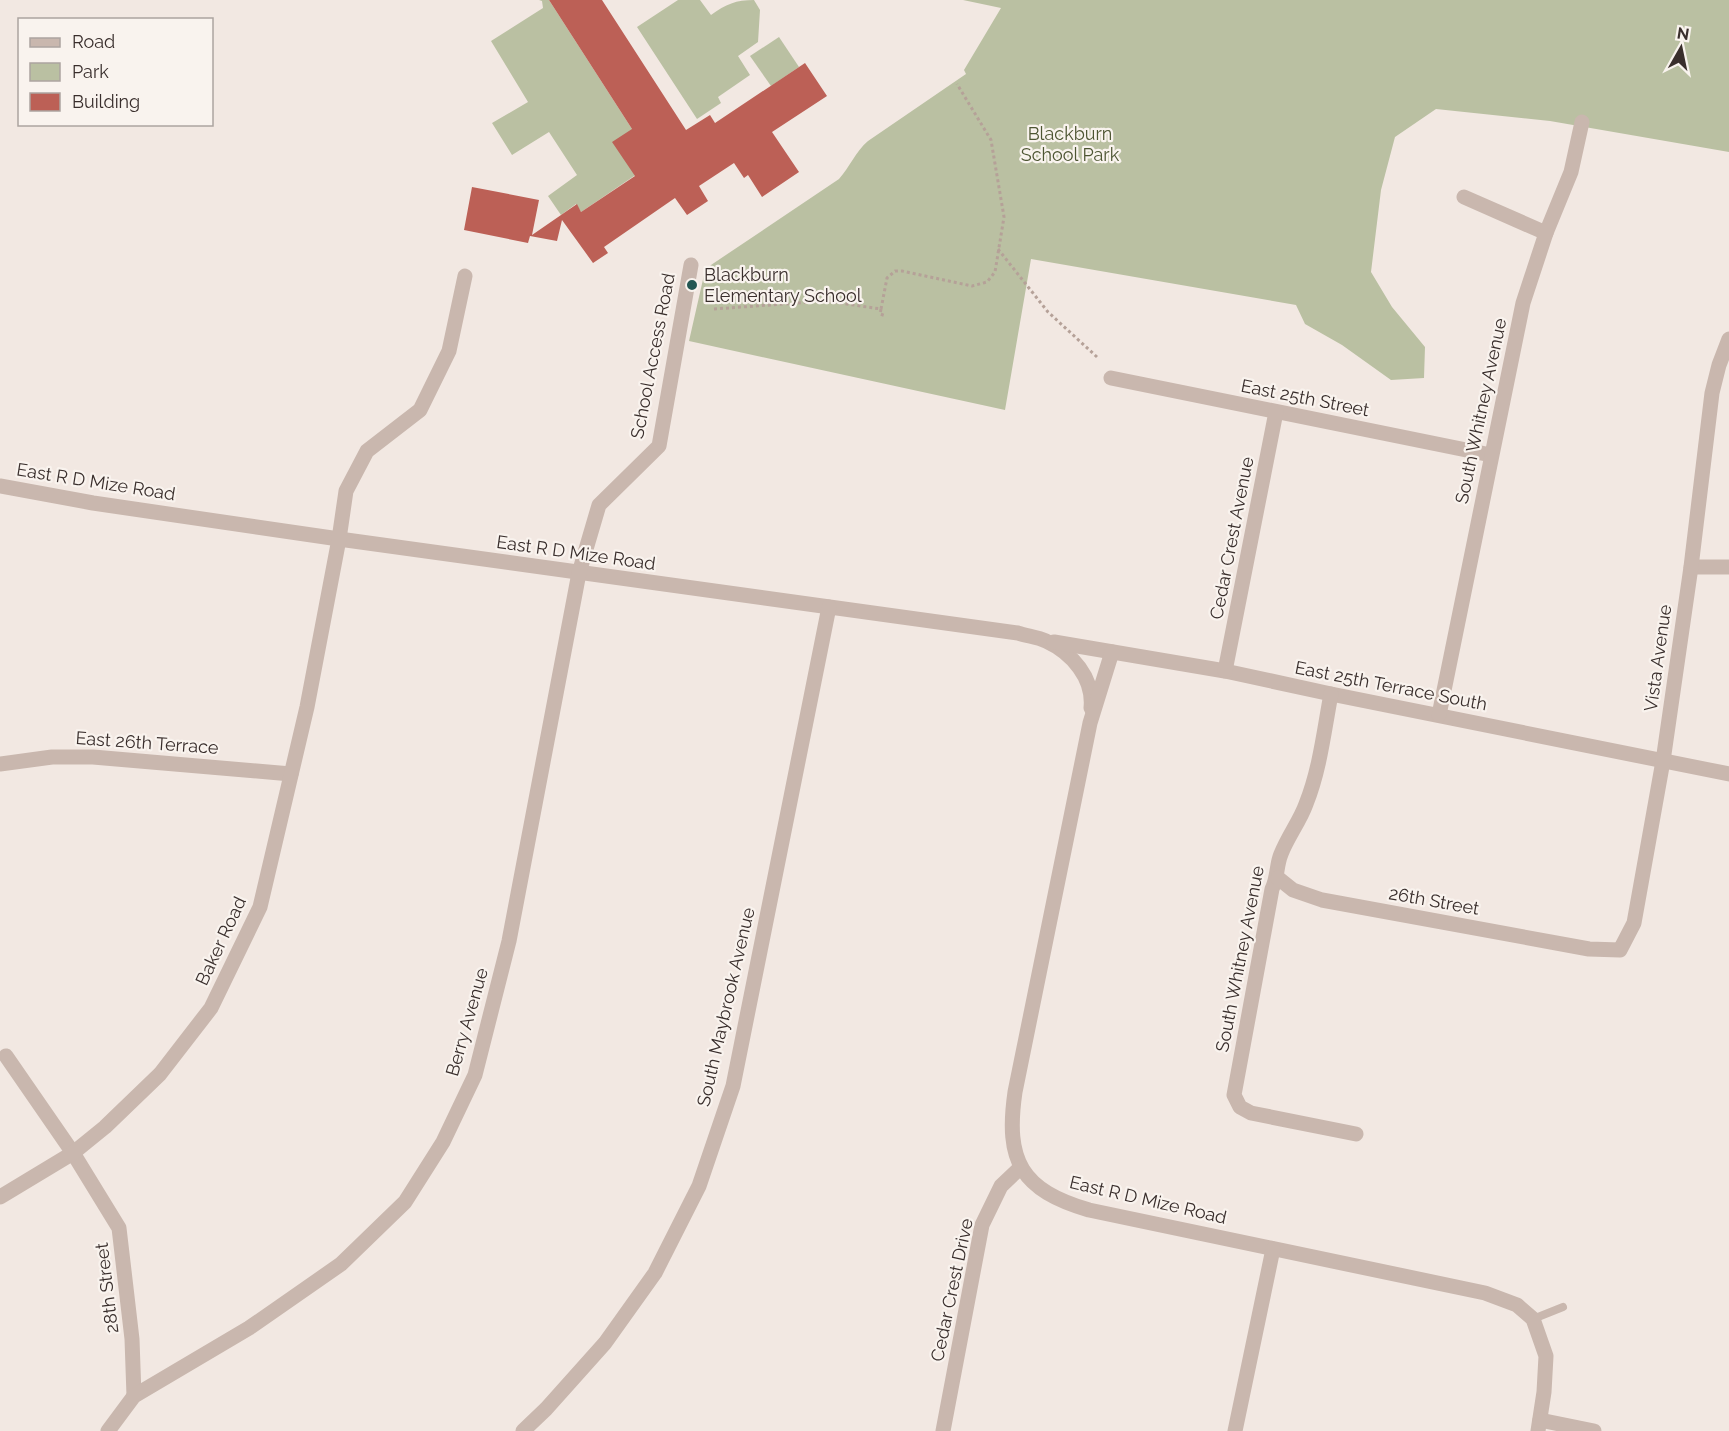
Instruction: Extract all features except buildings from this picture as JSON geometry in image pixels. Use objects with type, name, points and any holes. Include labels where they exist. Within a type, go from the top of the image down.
[{"type":"street","name":"South Whitney Avenue","points":[[1439,715],[1523,303],[1546,233],[1571,172],[1582,122]]},
{"type":"street","points":[[1464,197],[1546,233]]},
{"type":"street","name":"School Access Road","points":[[579,573],[599,505],[658,446],[691,265]]},
{"type":"street","name":"Baker Road","points":[[0,1197],[73,1153],[105,1127],[160,1074],[211,1008],[260,907],[307,707],[346,491],[367,451],[420,410],[449,351],[465,276]]},
{"type":"street","name":"Vista Avenue","points":[[1589,949],[1620,950],[1634,923],[1663,762],[1712,393],[1729,339]]},
{"type":"street","name":"East 25th Street","points":[[1111,378],[1491,455]]},
{"type":"street","name":"Cedar Crest Avenue","points":[[1225,671],[1276,412]]},
{"type":"street","name":"East R D Mize Road","points":[[0,486],[339,539],[1018,633],[1045,640],[1066,653],[1079,666],[1089,684],[1092,703],[1090,723]]},
{"type":"street","points":[[1690,567],[1729,567]]},
{"type":"street","name":"Berry Avenue","points":[[108,1431],[134,1396],[249,1328],[340,1264],[405,1202],[443,1142],[475,1075],[509,941],[579,573]]},
{"type":"street","name":"South Maybrook Avenue","points":[[523,1431],[546,1409],[605,1343],[655,1272],[699,1185],[733,1086],[829,607]]},
{"type":"street","name":"East 25th Terrace South","points":[[1045,640],[1225,671],[1729,774]]},
{"type":"street","name":"East R D Mize Road","points":[[1112,652],[1090,723],[1015,1092],[1011,1136],[1020,1168],[1050,1194],[1067,1203],[1089,1210],[1485,1293],[1516,1305],[1533,1319]]},
{"type":"street","name":"South Whitney Avenue","points":[[1331,694],[1316,774],[1306,805],[1277,866],[1278,878],[1272,889],[1234,1095],[1240,1107],[1251,1113],[1356,1134]]},
{"type":"street","name":"East 26th Terrace","points":[[0,764],[52,757],[93,757],[291,774]]},
{"type":"street","name":"26th Street","points":[[1278,878],[1293,890],[1322,900],[1589,949]]},
{"type":"street","name":"28th Street","points":[[6,1056],[73,1153],[119,1228],[132,1339],[134,1396]]},
{"type":"street","name":"Cedar Crest Drive","points":[[943,1431],[982,1225],[1001,1186],[1020,1168]]},
{"type":"street","points":[[1235,1431],[1273,1249]]},
{"type":"street","points":[[1533,1319],[1546,1356],[1539,1426],[1594,1431]]},
{"type":"lane","points":[[1533,1319],[1563,1307]]},
{"type":"path","points":[[886,316],[880,314],[880,309],[887,278],[891,273],[902,271],[967,286],[987,282],[995,272],[1004,217],[991,141],[957,84]]},
{"type":"path","points":[[998,249],[1048,312],[1098,357]]},
{"type":"path","points":[[714,309],[826,301],[880,309]]},
{"type":"green space","points":[[539,0],[549,0],[632,129],[668,153],[581,212],[576,204],[561,215],[548,196],[577,175],[549,132],[512,155],[492,123],[528,102],[491,41],[543,8],[542,1]]},
{"type":"green space","points":[[678,0],[700,0],[711,15],[731,3],[748,0],[754,0],[760,10],[758,42],[738,56],[750,75],[718,97],[721,103],[697,119],[637,27]]},
{"type":"green space","name":"Blackburn School Park","points":[[963,0],[1729,0],[1729,152],[1550,121],[1436,109],[1395,137],[1381,190],[1371,272],[1392,307],[1425,347],[1424,378],[1391,380],[1342,345],[1305,324],[1296,305],[1031,259],[1005,410],[689,341],[704,275],[711,265],[839,179],[868,141],[966,74],[964,70],[1001,8]]},
{"type":"green space","points":[[779,37],[799,67],[771,86],[750,56]]},
{"type":"place","name":"Blackburn Elementary School","points":[[692,285]]}]
